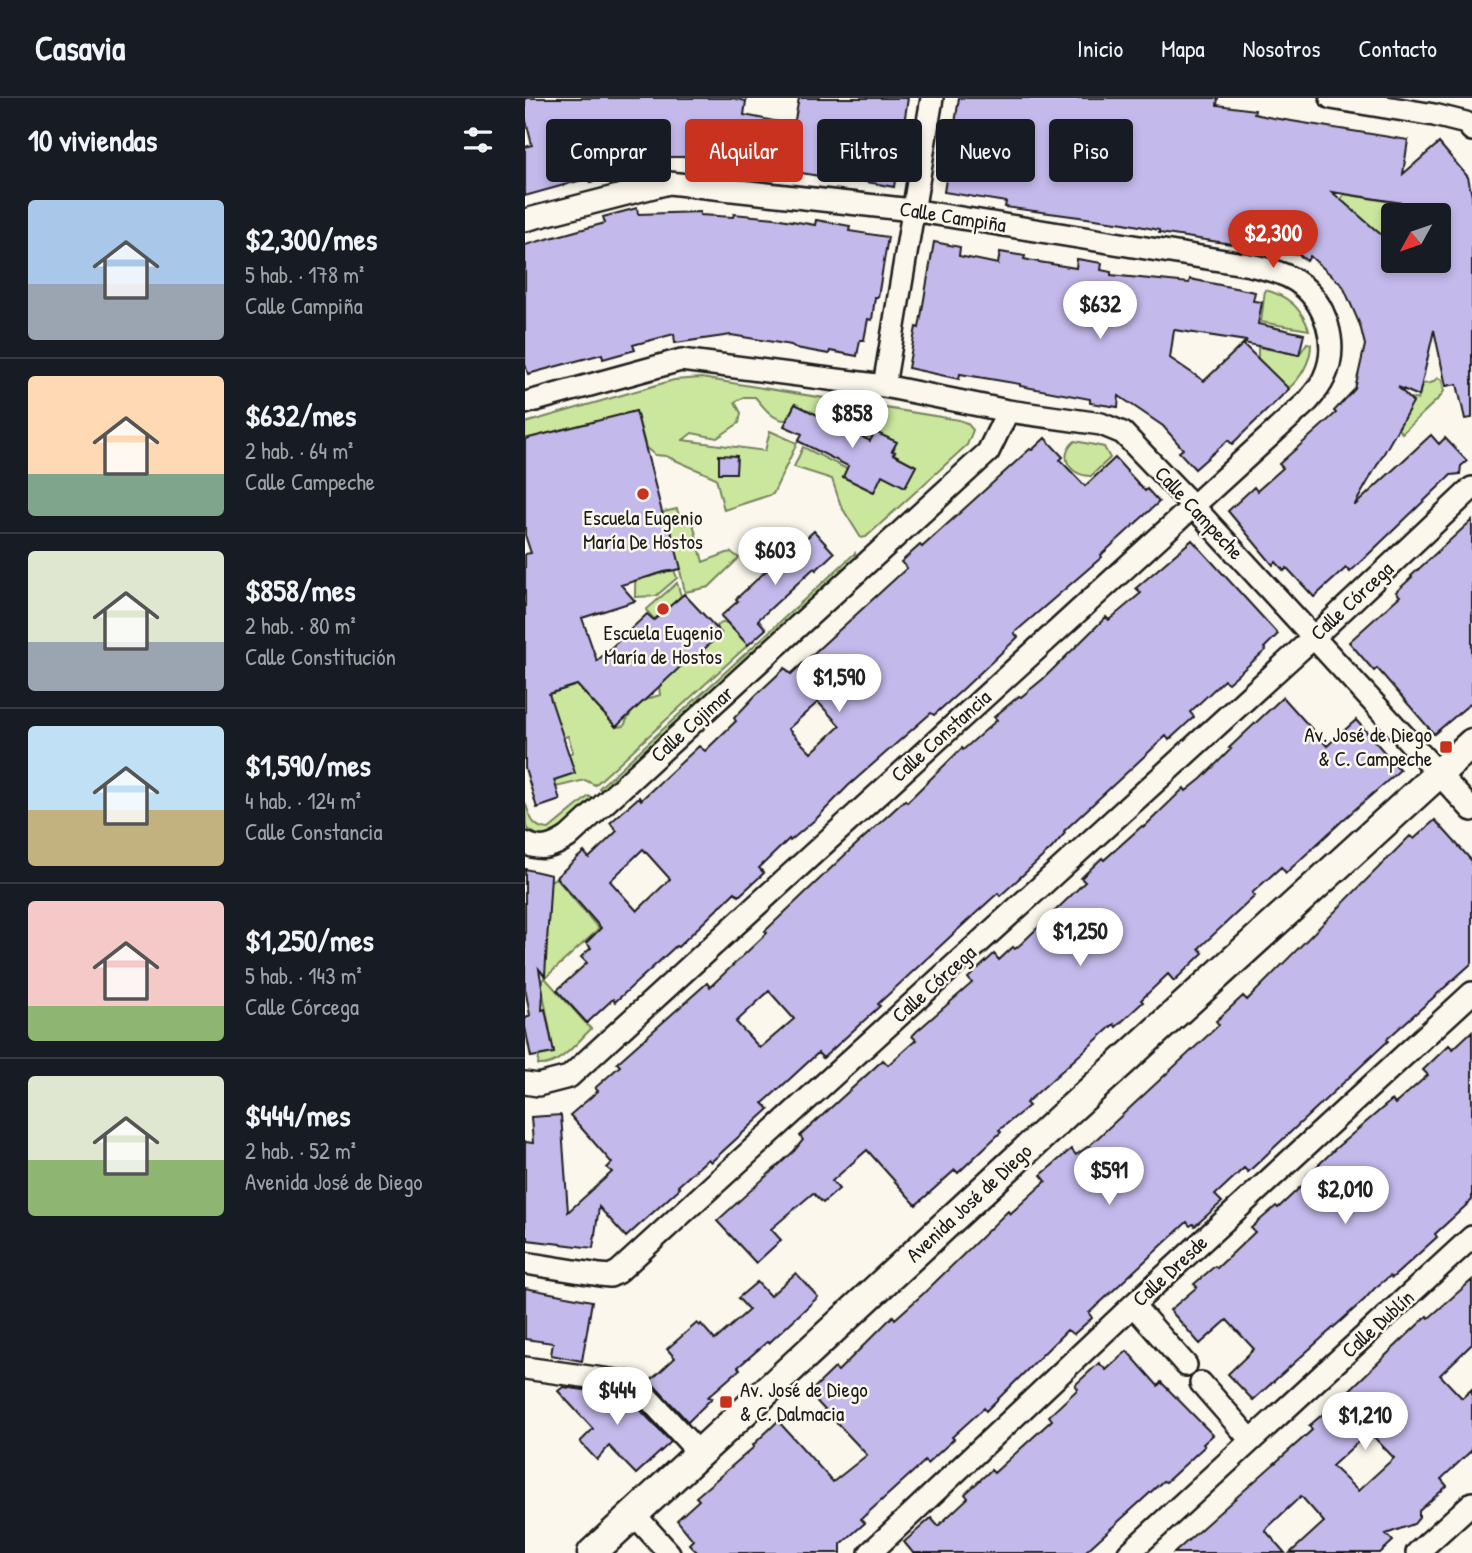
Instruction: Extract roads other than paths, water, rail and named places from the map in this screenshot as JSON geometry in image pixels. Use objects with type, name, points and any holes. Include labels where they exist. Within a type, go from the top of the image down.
[{"type":"main road","name":"Avenida José de Diego","points":[[592,1553],[698,1452],[1472,743]]},
{"type":"street","points":[[884,386],[932,98]]},
{"type":"street","points":[[1331,98],[1434,115],[1465,123],[1472,130]]},
{"type":"street","name":"Calle Campiña","points":[[525,220],[669,183],[912,210],[1249,265],[1283,274],[1310,292],[1328,323],[1330,354]]},
{"type":"street","name":"Calle Constancia","points":[[525,1083],[538,1085],[569,1077],[1308,401],[1325,377],[1330,354]]},
{"type":"street","name":"Calle Campeche","points":[[525,403],[681,360],[884,386],[1008,411],[1101,424],[1123,433],[1439,773]]},
{"type":"street","name":"Calle Cojimar","points":[[534,846],[555,845],[568,836],[988,452],[1008,411]]},
{"type":"street","name":"Calle Córcega","points":[[525,1263],[610,1276],[618,1272],[1313,638],[1472,488]]},
{"type":"street","points":[[1439,773],[1472,810]]},
{"type":"street","name":"Calle Dresde","points":[[870,1553],[1133,1305],[1472,993]]},
{"type":"street","name":"Calle Dublín","points":[[1129,1553],[1472,1237]]},
{"type":"street","points":[[1133,1305],[1186,1365]]},
{"type":"street","points":[[525,1368],[632,1383],[698,1452]]},
{"type":"street","points":[[1201,1383],[1250,1439]]},
{"type":"street","points":[[1417,1553],[1472,1503]]},
{"type":"street","points":[[634,1514],[669,1553]]},
{"type":"place","name":"Escuela Eugenio María De Hostos","points":[[643,494]]},
{"type":"place","name":"Escuela Eugenio María de Hostos","points":[[663,609]]},
{"type":"place","name":"Av. José de Diego & C. Campeche","points":[[1446,747]]},
{"type":"place","name":"Av. José de Diego & C. Dalmacia","points":[[726,1402]]}]
